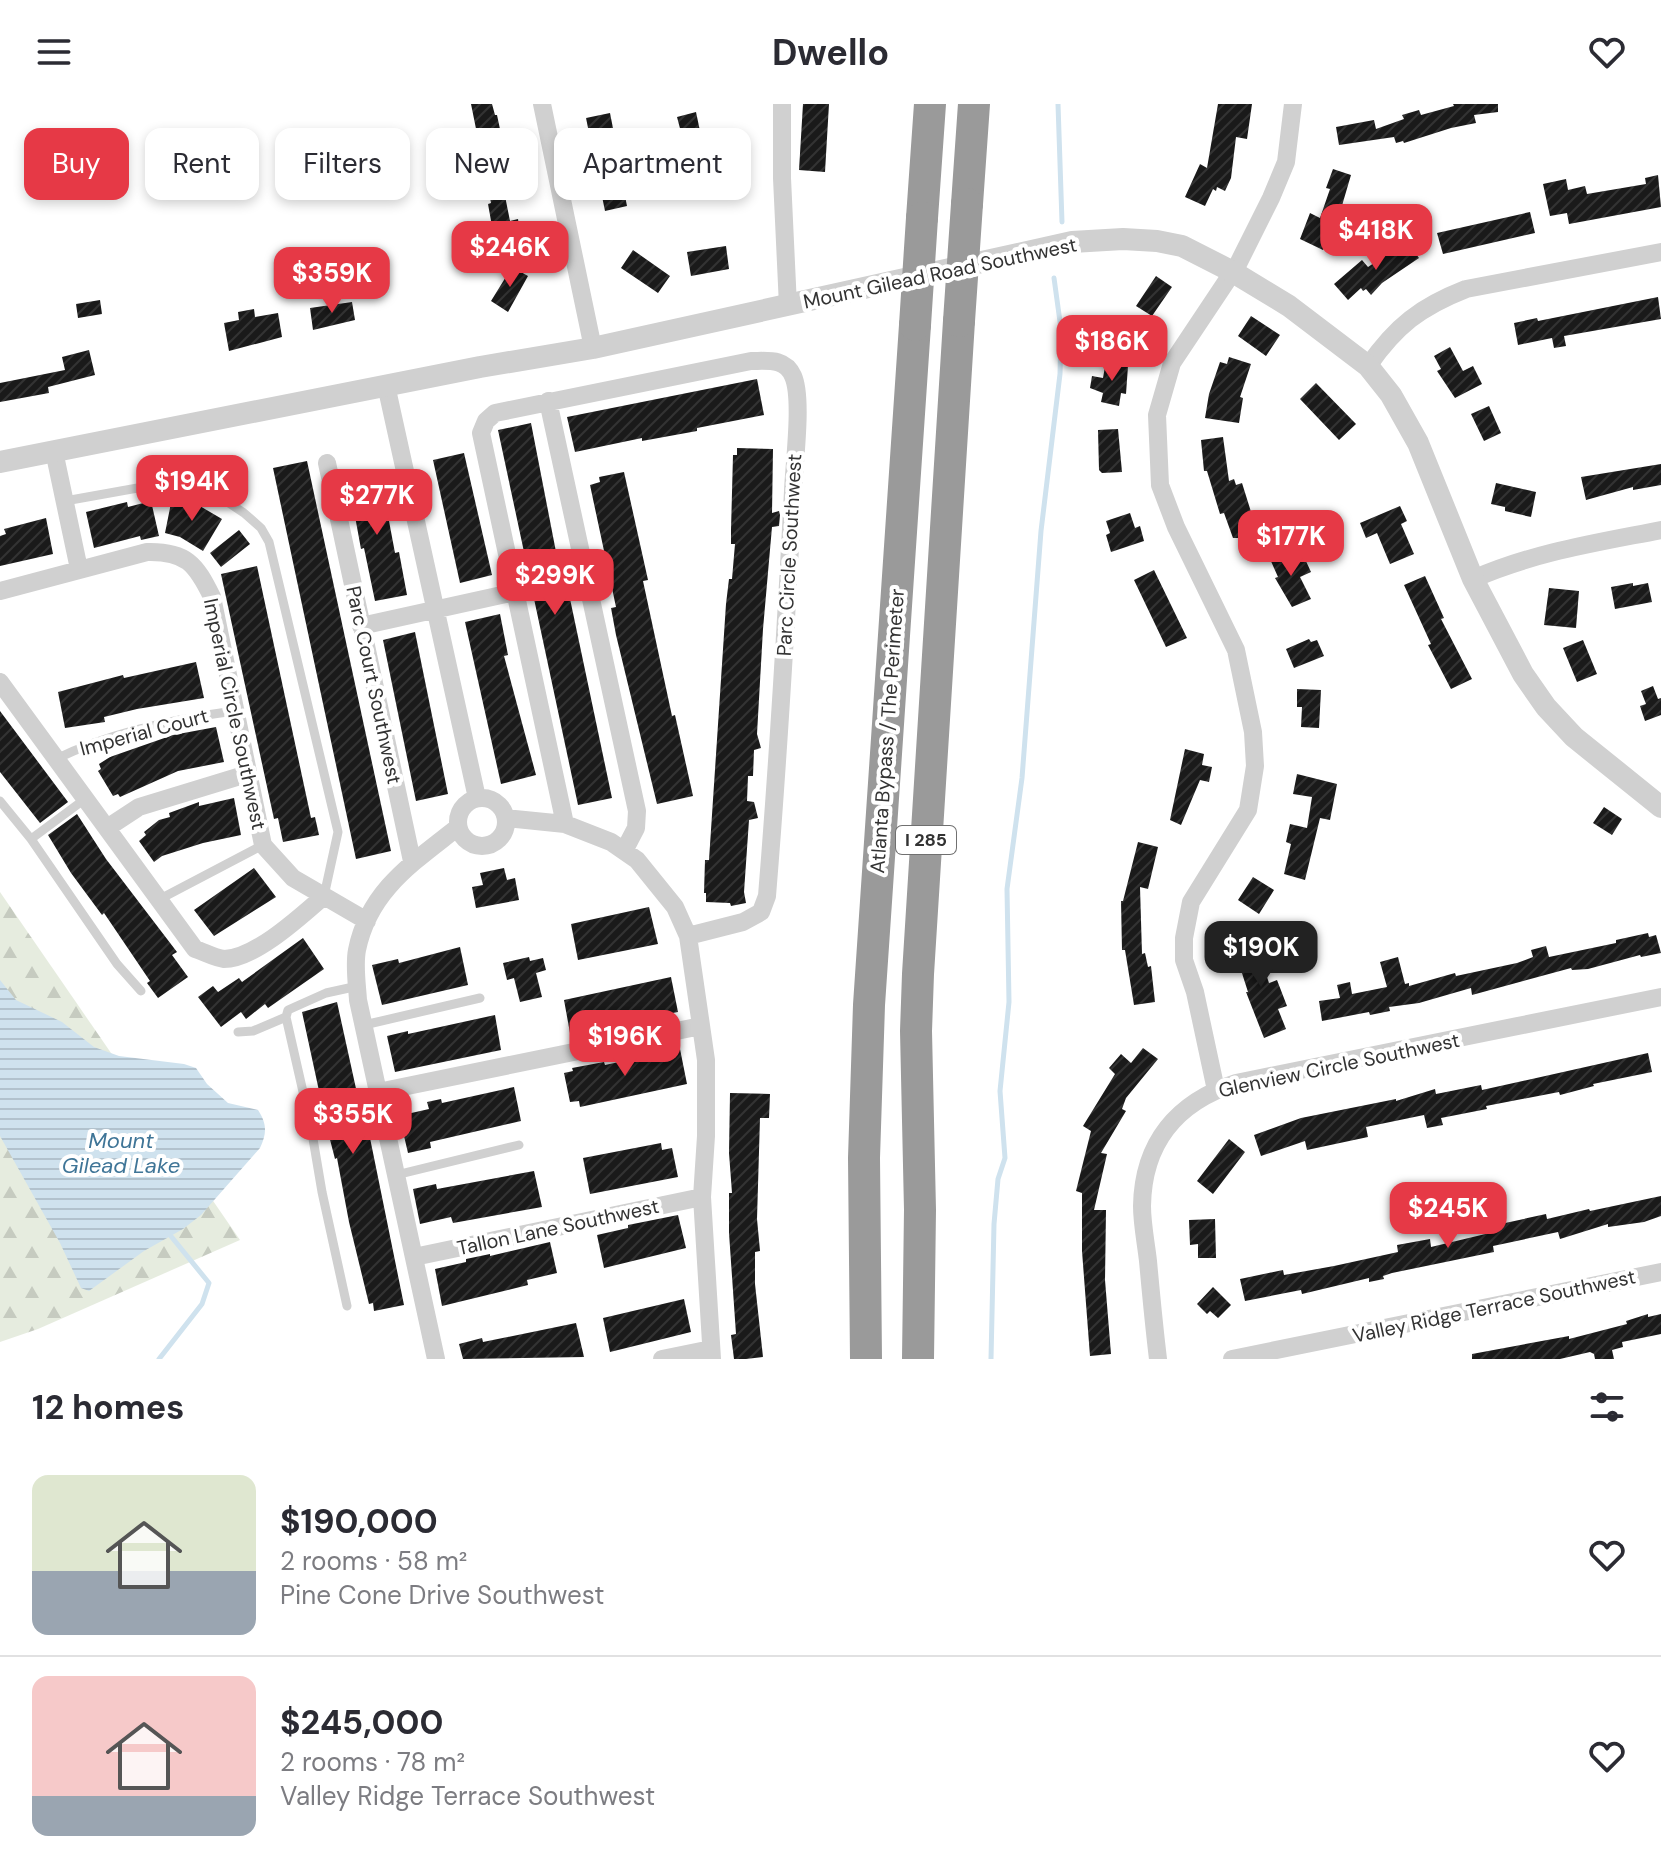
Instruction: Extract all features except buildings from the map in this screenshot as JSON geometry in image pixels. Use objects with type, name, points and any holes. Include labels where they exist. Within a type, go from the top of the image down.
[{"type":"highway","name":"Atlanta Bypass / The Perimeter","points":[[866,1359],[864,1158],[869,1005],[930,104]]},
{"type":"highway","name":"I 285","points":[[918,1359],[920,1210],[917,988],[974,104]]},
{"type":"street","points":[[542,104],[593,348]]},
{"type":"street","points":[[782,104],[788,306]]},
{"type":"street","points":[[1216,1090],[1195,992],[1184,960],[1184,938],[1191,902],[1248,810],[1255,766],[1253,732],[1236,650],[1176,527],[1160,485],[1157,415],[1172,363],[1233,272],[1271,198],[1286,162],[1293,104]]},
{"type":"street","name":"Mount Gilead Road Southwest","points":[[0,462],[386,385],[593,348],[1010,255],[1094,240],[1157,241],[1182,246],[1289,306],[1368,366],[1391,395],[1418,443],[1473,579],[1523,674],[1546,707],[1574,737],[1661,807]]},
{"type":"street","points":[[1368,366],[1408,319],[1436,301],[1466,289],[1661,252]]},
{"type":"street","name":"Parc Circle Southwest","points":[[565,824],[481,433],[486,421],[495,413],[548,401],[751,361],[778,361],[787,366],[794,377],[797,414],[788,599],[767,896],[761,912],[743,922],[688,936]]},
{"type":"street","points":[[386,385],[477,798]]},
{"type":"street","points":[[548,401],[637,811],[636,828],[624,851]]},
{"type":"street","points":[[54,451],[79,569]]},
{"type":"street","name":"Parc Court Southwest","points":[[327,463],[412,861]]},
{"type":"street","points":[[1473,579],[1512,562],[1553,550],[1661,530]]},
{"type":"street","name":"Imperial Circle Southwest","points":[[0,591],[147,552],[164,552],[185,558],[195,566],[212,597],[263,845],[293,878],[367,921]]},
{"type":"street","points":[[361,626],[515,592]]},
{"type":"street","points":[[0,682],[195,949],[225,959],[242,954],[294,922],[324,896]]},
{"type":"street","points":[[107,828],[139,807],[247,774]]},
{"type":"street","points":[[477,798],[490,799],[504,811],[506,818],[501,837],[486,845],[473,844],[458,827],[461,809],[477,798]]},
{"type":"street","points":[[506,818],[565,824],[611,842],[637,860],[675,907],[688,936],[706,1060],[702,1197],[711,1354],[662,1359]]},
{"type":"street","points":[[436,1359],[364,1025],[357,952],[377,900],[412,861],[458,827]]},
{"type":"street","name":"Glenview Circle Southwest","points":[[1158,1359],[1142,1207],[1145,1174],[1155,1147],[1171,1123],[1192,1103],[1236,1083],[1661,997]]},
{"type":"street","points":[[378,1092],[701,1026]]},
{"type":"street","name":"Tallon Lane Southwest","points":[[414,1257],[702,1197]]},
{"type":"street","name":"Valley Ridge Terrace Southwest","points":[[1232,1359],[1661,1272]]},
{"type":"lane","points":[[65,501],[171,482],[208,489],[261,528],[269,542],[338,832],[324,896]]},
{"type":"lane","name":"Imperial Court","points":[[56,759],[77,749],[153,726],[188,717],[234,711]]},
{"type":"lane","points":[[31,839],[85,799]]},
{"type":"lane","points":[[0,801],[31,839],[117,964],[141,991]]},
{"type":"lane","points":[[160,899],[263,845]]},
{"type":"lane","points":[[347,1306],[286,1017],[288,1010],[326,993],[358,986]]},
{"type":"lane","points":[[364,1025],[480,998]]},
{"type":"lane","points":[[238,1032],[253,1031],[286,1017]]},
{"type":"lane","points":[[396,1175],[519,1145]]},
{"type":"green space","name":"Mount Gilead Lake","points":[[0,892],[240,1240],[38,1329],[0,1342]]},
{"type":"water","name":"Mount Gilead Lake","points":[[0,980],[16,1000],[62,1022],[94,1047],[119,1056],[196,1068],[207,1084],[228,1103],[258,1110],[263,1120],[265,1133],[260,1148],[201,1215],[89,1291],[81,1288],[60,1243],[0,1136]]},
{"type":"waterway","points":[[1058,104],[1062,222]]},
{"type":"waterway","points":[[991,1359],[994,1224],[998,1179],[1005,1158],[1000,1091],[1009,1002],[1007,889],[1022,778],[1041,531],[1060,374],[1061,329],[1054,278]]},
{"type":"waterway","points":[[159,1359],[202,1304],[209,1283],[170,1235]]}]
